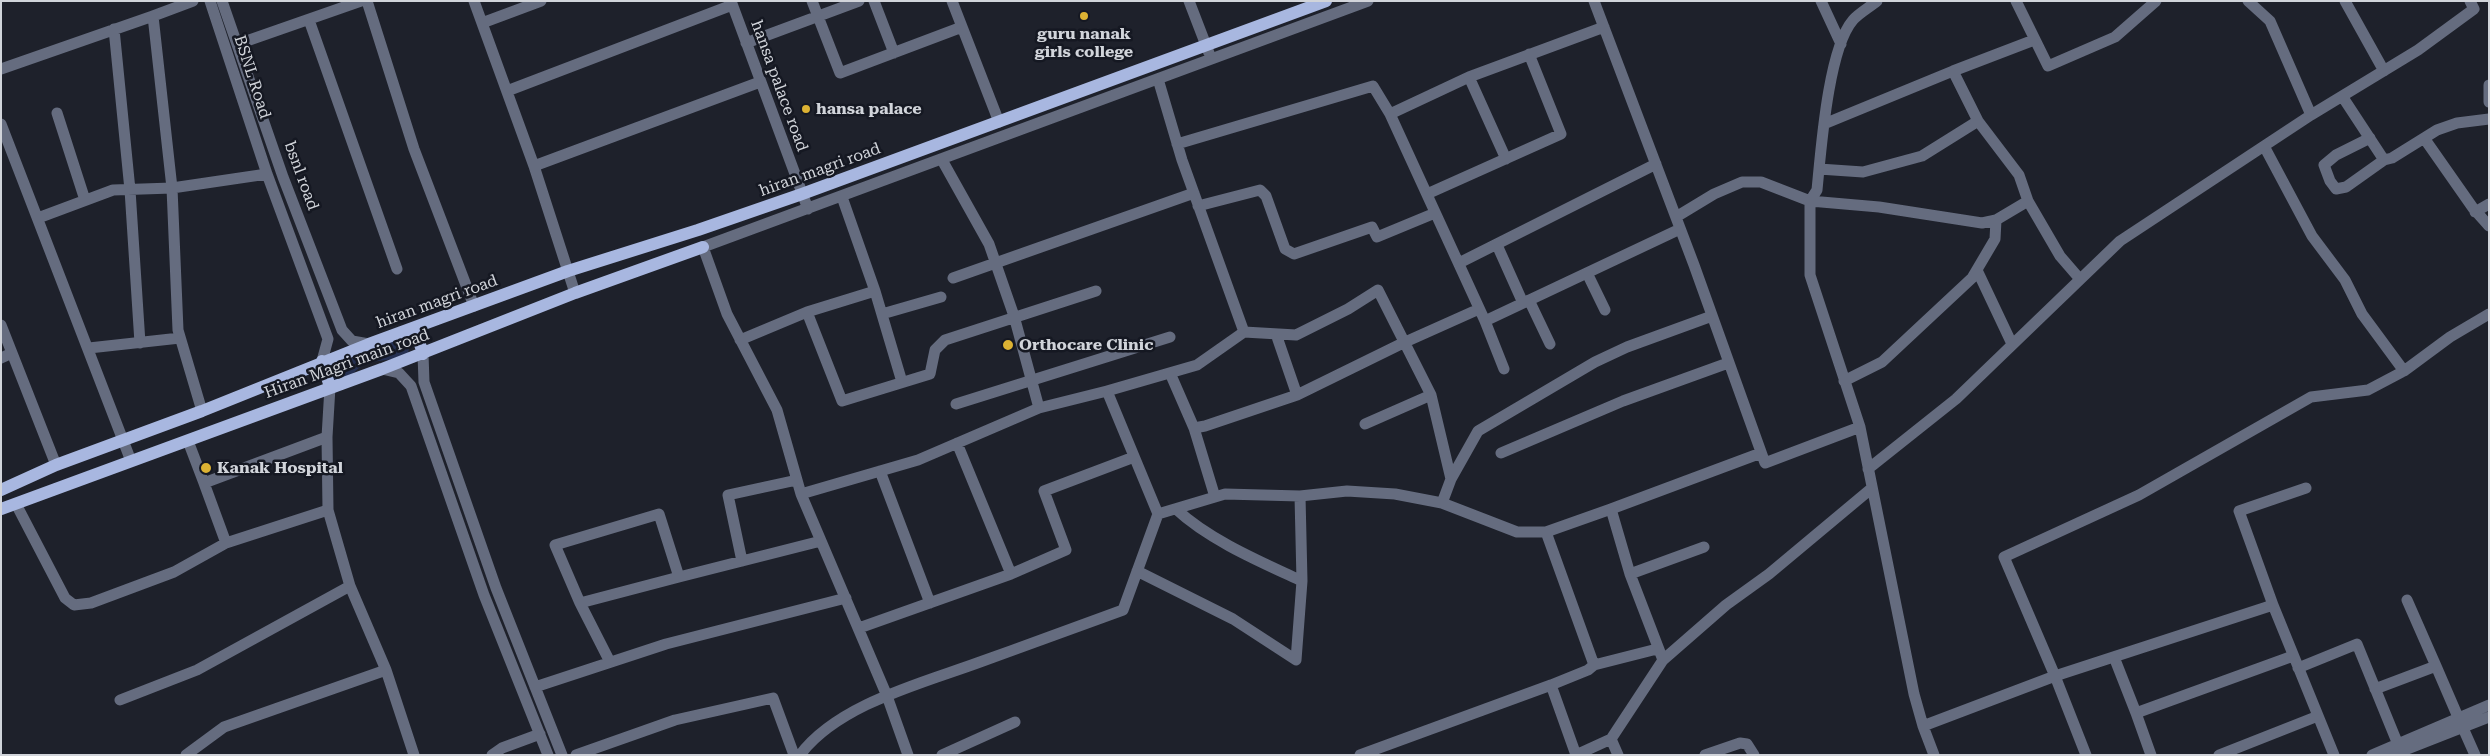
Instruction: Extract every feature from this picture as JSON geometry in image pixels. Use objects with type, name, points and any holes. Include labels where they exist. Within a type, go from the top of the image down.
[{"type":"main road","name":"hiran magri road","points":[[322,361],[568,271],[698,230],[802,194],[1326,1]]},
{"type":"main road","name":"Hiran Magri main road","points":[[1,510],[330,387],[382,370],[576,294],[703,247]]},
{"type":"main road","points":[[415,328],[423,354]]},
{"type":"main road","points":[[322,361],[330,387]]},
{"type":"main road","name":"Hiran Magri main road","points":[[1,490],[56,465],[202,411],[322,361]]},
{"type":"street","points":[[1,69],[193,1]]},
{"type":"street","name":"BSNL Road","points":[[210,1],[267,174],[328,339],[322,361]]},
{"type":"street","name":"bsnl road","points":[[222,1],[283,177],[342,330],[352,341],[369,344]]},
{"type":"street","points":[[238,44],[361,1]]},
{"type":"street","points":[[367,1],[414,149],[474,306]]},
{"type":"street","points":[[474,1],[534,166],[576,294]]},
{"type":"street","points":[[482,23],[541,1]]},
{"type":"street","points":[[812,1],[840,73],[962,28]]},
{"type":"street","points":[[746,42],[859,1]]},
{"type":"street","points":[[874,1],[894,53]]},
{"type":"street","points":[[952,1],[999,122]]},
{"type":"street","points":[[1189,1],[1211,60]]},
{"type":"street","points":[[908,755],[887,696],[801,494],[777,410],[727,314],[703,247],[1368,1]]},
{"type":"street","points":[[1594,1],[1676,217],[1765,463],[1860,427]]},
{"type":"street","points":[[1821,1],[1841,44]]},
{"type":"street","points":[[1878,1],[1853,20],[1841,44],[1826,107],[1817,190],[1810,201],[1810,275],[1860,427],[1923,726],[1934,755]]},
{"type":"street","points":[[2016,1],[2048,66],[2116,37],[2152,3]]},
{"type":"street","points":[[2248,1],[2270,21],[2311,115]]},
{"type":"street","points":[[2345,1],[2384,71]]},
{"type":"street","points":[[507,91],[731,3]]},
{"type":"street","name":"hansa palace road","points":[[731,3],[808,209]]},
{"type":"street","points":[[1868,469],[1956,399],[2079,278],[2120,241],[2311,115],[2418,50],[2476,4]]},
{"type":"street","points":[[153,16],[172,188],[178,330],[202,411]]},
{"type":"street","points":[[309,20],[397,269]]},
{"type":"street","points":[[1390,114],[1469,77],[1604,27]]},
{"type":"street","points":[[114,29],[130,190],[140,343]]},
{"type":"street","points":[[1824,124],[2034,40]]},
{"type":"street","points":[[1427,194],[1561,134],[1529,54]]},
{"type":"street","points":[[1953,72],[1978,121],[2019,175],[2028,201],[2060,256],[2079,278]]},
{"type":"street","points":[[1469,77],[1506,159]]},
{"type":"street","points":[[1158,79],[1198,206],[1244,332]]},
{"type":"street","points":[[534,166],[760,82]]},
{"type":"street","points":[[2489,85],[2489,102]]},
{"type":"street","points":[[1177,144],[1373,86],[1390,114],[1459,263],[1504,369]]},
{"type":"street","points":[[2342,96],[2384,160]]},
{"type":"street","points":[[57,113],[85,200]]},
{"type":"street","points":[[2370,138],[2336,155],[2324,165],[2330,181],[2336,189],[2346,187],[2384,160],[2437,130],[2457,123],[2489,119]]},
{"type":"street","points":[[1819,169],[1863,172],[1922,156],[1978,121]]},
{"type":"street","points":[[1,124],[5,147],[38,218],[132,461]]},
{"type":"street","points":[[2424,138],[2475,212],[2489,226]]},
{"type":"street","points":[[2264,146],[2312,236],[2345,280],[2362,314],[2404,371]]},
{"type":"street","points":[[942,160],[989,244],[1014,316],[1033,380],[1039,408]]},
{"type":"street","points":[[1459,263],[1656,164]]},
{"type":"street","points":[[38,218],[112,190],[172,188],[267,174]]},
{"type":"street","points":[[1676,217],[1714,194],[1742,182],[1761,182],[1810,201],[1879,208],[1982,223],[1996,220],[2028,201]]},
{"type":"street","points":[[1198,206],[1260,190],[1266,196],[1285,249],[1294,254],[1372,227],[1377,238],[1435,213]]},
{"type":"street","points":[[953,278],[1194,194]]},
{"type":"street","points":[[842,197],[875,291],[902,382]]},
{"type":"street","points":[[2475,212],[2489,204]]},
{"type":"street","points":[[1844,380],[1882,362],[1972,278],[1995,239],[1996,220]]},
{"type":"street","points":[[1485,321],[1680,229]]},
{"type":"street","points":[[1497,245],[1550,344]]},
{"type":"street","points":[[1977,270],[2012,344]]},
{"type":"street","points":[[1587,273],[1605,310]]},
{"type":"street","points":[[801,494],[918,460],[1039,408],[1197,365],[1244,332],[1296,335],[1348,309],[1378,290],[1431,395],[1451,479]]},
{"type":"street","points":[[740,340],[807,312],[875,291]]},
{"type":"street","points":[[807,312],[842,401],[930,374],[935,350],[944,340],[1096,291]]},
{"type":"street","points":[[882,314],[941,297]]},
{"type":"street","points":[[1194,428],[1206,426],[1296,395],[1479,309]]},
{"type":"street","points":[[2086,755],[2055,676],[2004,557],[2139,495],[2311,396],[2368,390],[2404,371],[2450,336],[2489,314]]},
{"type":"street","points":[[1442,503],[1451,479],[1478,432],[1595,362],[1627,347],[1712,316]]},
{"type":"street","points":[[1,325],[56,465]]},
{"type":"street","points":[[1276,334],[1296,395]]},
{"type":"street","points":[[956,404],[1170,337]]},
{"type":"street","points":[[88,348],[180,338]]},
{"type":"street","points":[[1,358],[12,353]]},
{"type":"street","points":[[423,354],[424,382],[496,588],[562,755]]},
{"type":"street","points":[[1501,453],[1624,401],[1728,363]]},
{"type":"street","points":[[382,370],[399,373],[411,386],[484,595],[548,755]]},
{"type":"street","points":[[1170,373],[1194,428],[1215,497]]},
{"type":"street","points":[[330,387],[327,437],[328,510],[350,586],[386,670],[414,755]]},
{"type":"street","points":[[800,755],[809,743],[845,717],[887,696],[1123,610],[1158,514],[1107,391]]},
{"type":"street","points":[[1365,424],[1431,395]]},
{"type":"street","points":[[204,483],[327,437]]},
{"type":"street","points":[[188,441],[226,543]]},
{"type":"street","points":[[956,444],[1011,574]]},
{"type":"street","points":[[1158,514],[1225,494],[1300,496],[1348,491],[1395,494],[1442,503],[1517,532],[1546,532],[1762,453]]},
{"type":"street","points":[[858,628],[1011,574],[1066,550],[1044,491],[1134,457]]},
{"type":"street","points":[[880,471],[930,603]]},
{"type":"street","points":[[742,561],[728,495],[797,480]]},
{"type":"street","points":[[1551,685],[1576,755],[1611,739],[1663,660],[1726,605],[1769,574],[1872,488]]},
{"type":"street","points":[[2306,488],[2239,511],[2273,605],[2334,755]]},
{"type":"street","points":[[1137,571],[1233,619],[1296,660],[1302,581],[1300,496]]},
{"type":"street","points":[[16,504],[65,598],[74,605],[91,603],[174,572],[226,543],[328,510]]},
{"type":"street","points":[[1176,509],[1190,522],[1264,564],[1302,581]]},
{"type":"street","points":[[1611,509],[1630,574],[1657,649],[1663,660]]},
{"type":"street","points":[[610,662],[580,604],[555,545],[659,514],[679,577]]},
{"type":"street","points":[[1546,532],[1594,665]]},
{"type":"street","points":[[580,604],[821,541]]},
{"type":"street","points":[[1630,574],[1704,548]]},
{"type":"street","points":[[120,700],[197,670],[350,586]]},
{"type":"street","points":[[535,687],[666,644],[846,598]]},
{"type":"street","points":[[2407,600],[2475,755]]},
{"type":"street","points":[[1923,726],[2055,676],[2273,605]]},
{"type":"street","points":[[2298,668],[2357,644],[2398,751]]},
{"type":"street","points":[[1360,755],[1551,685],[1588,670],[1594,665],[1657,649]]},
{"type":"street","points":[[2136,713],[2293,656]]},
{"type":"street","points":[[2114,657],[2151,755]]},
{"type":"street","points":[[2375,689],[2436,666]]},
{"type":"street","points":[[186,755],[224,727],[386,670]]},
{"type":"street","points":[[576,755],[675,720],[773,698],[794,755]]},
{"type":"street","points":[[2372,755],[2398,751],[2461,722],[2489,705]]},
{"type":"street","points":[[2219,755],[2318,716]]},
{"type":"street","points":[[2461,722],[2489,717]]},
{"type":"street","points":[[942,755],[1015,722]]},
{"type":"street","points":[[492,755],[502,748],[540,734]]},
{"type":"street","points":[[1611,739],[1618,755]]},
{"type":"street","points":[[1705,755],[1740,743],[1747,744],[1754,755]]},
{"type":"shaded area","points":[[400,336],[410,343],[408,354],[399,358],[366,364],[342,380],[336,381],[330,376],[329,370],[336,362],[370,355]]},
{"type":"place","name":"guru nanak girls college","points":[[1084,16]]},
{"type":"place","name":"hansa palace","points":[[806,109]]},
{"type":"place","name":"Orthocare Clinic","points":[[1008,345]]},
{"type":"place","name":"Kanak Hospital","points":[[206,468]]}]
